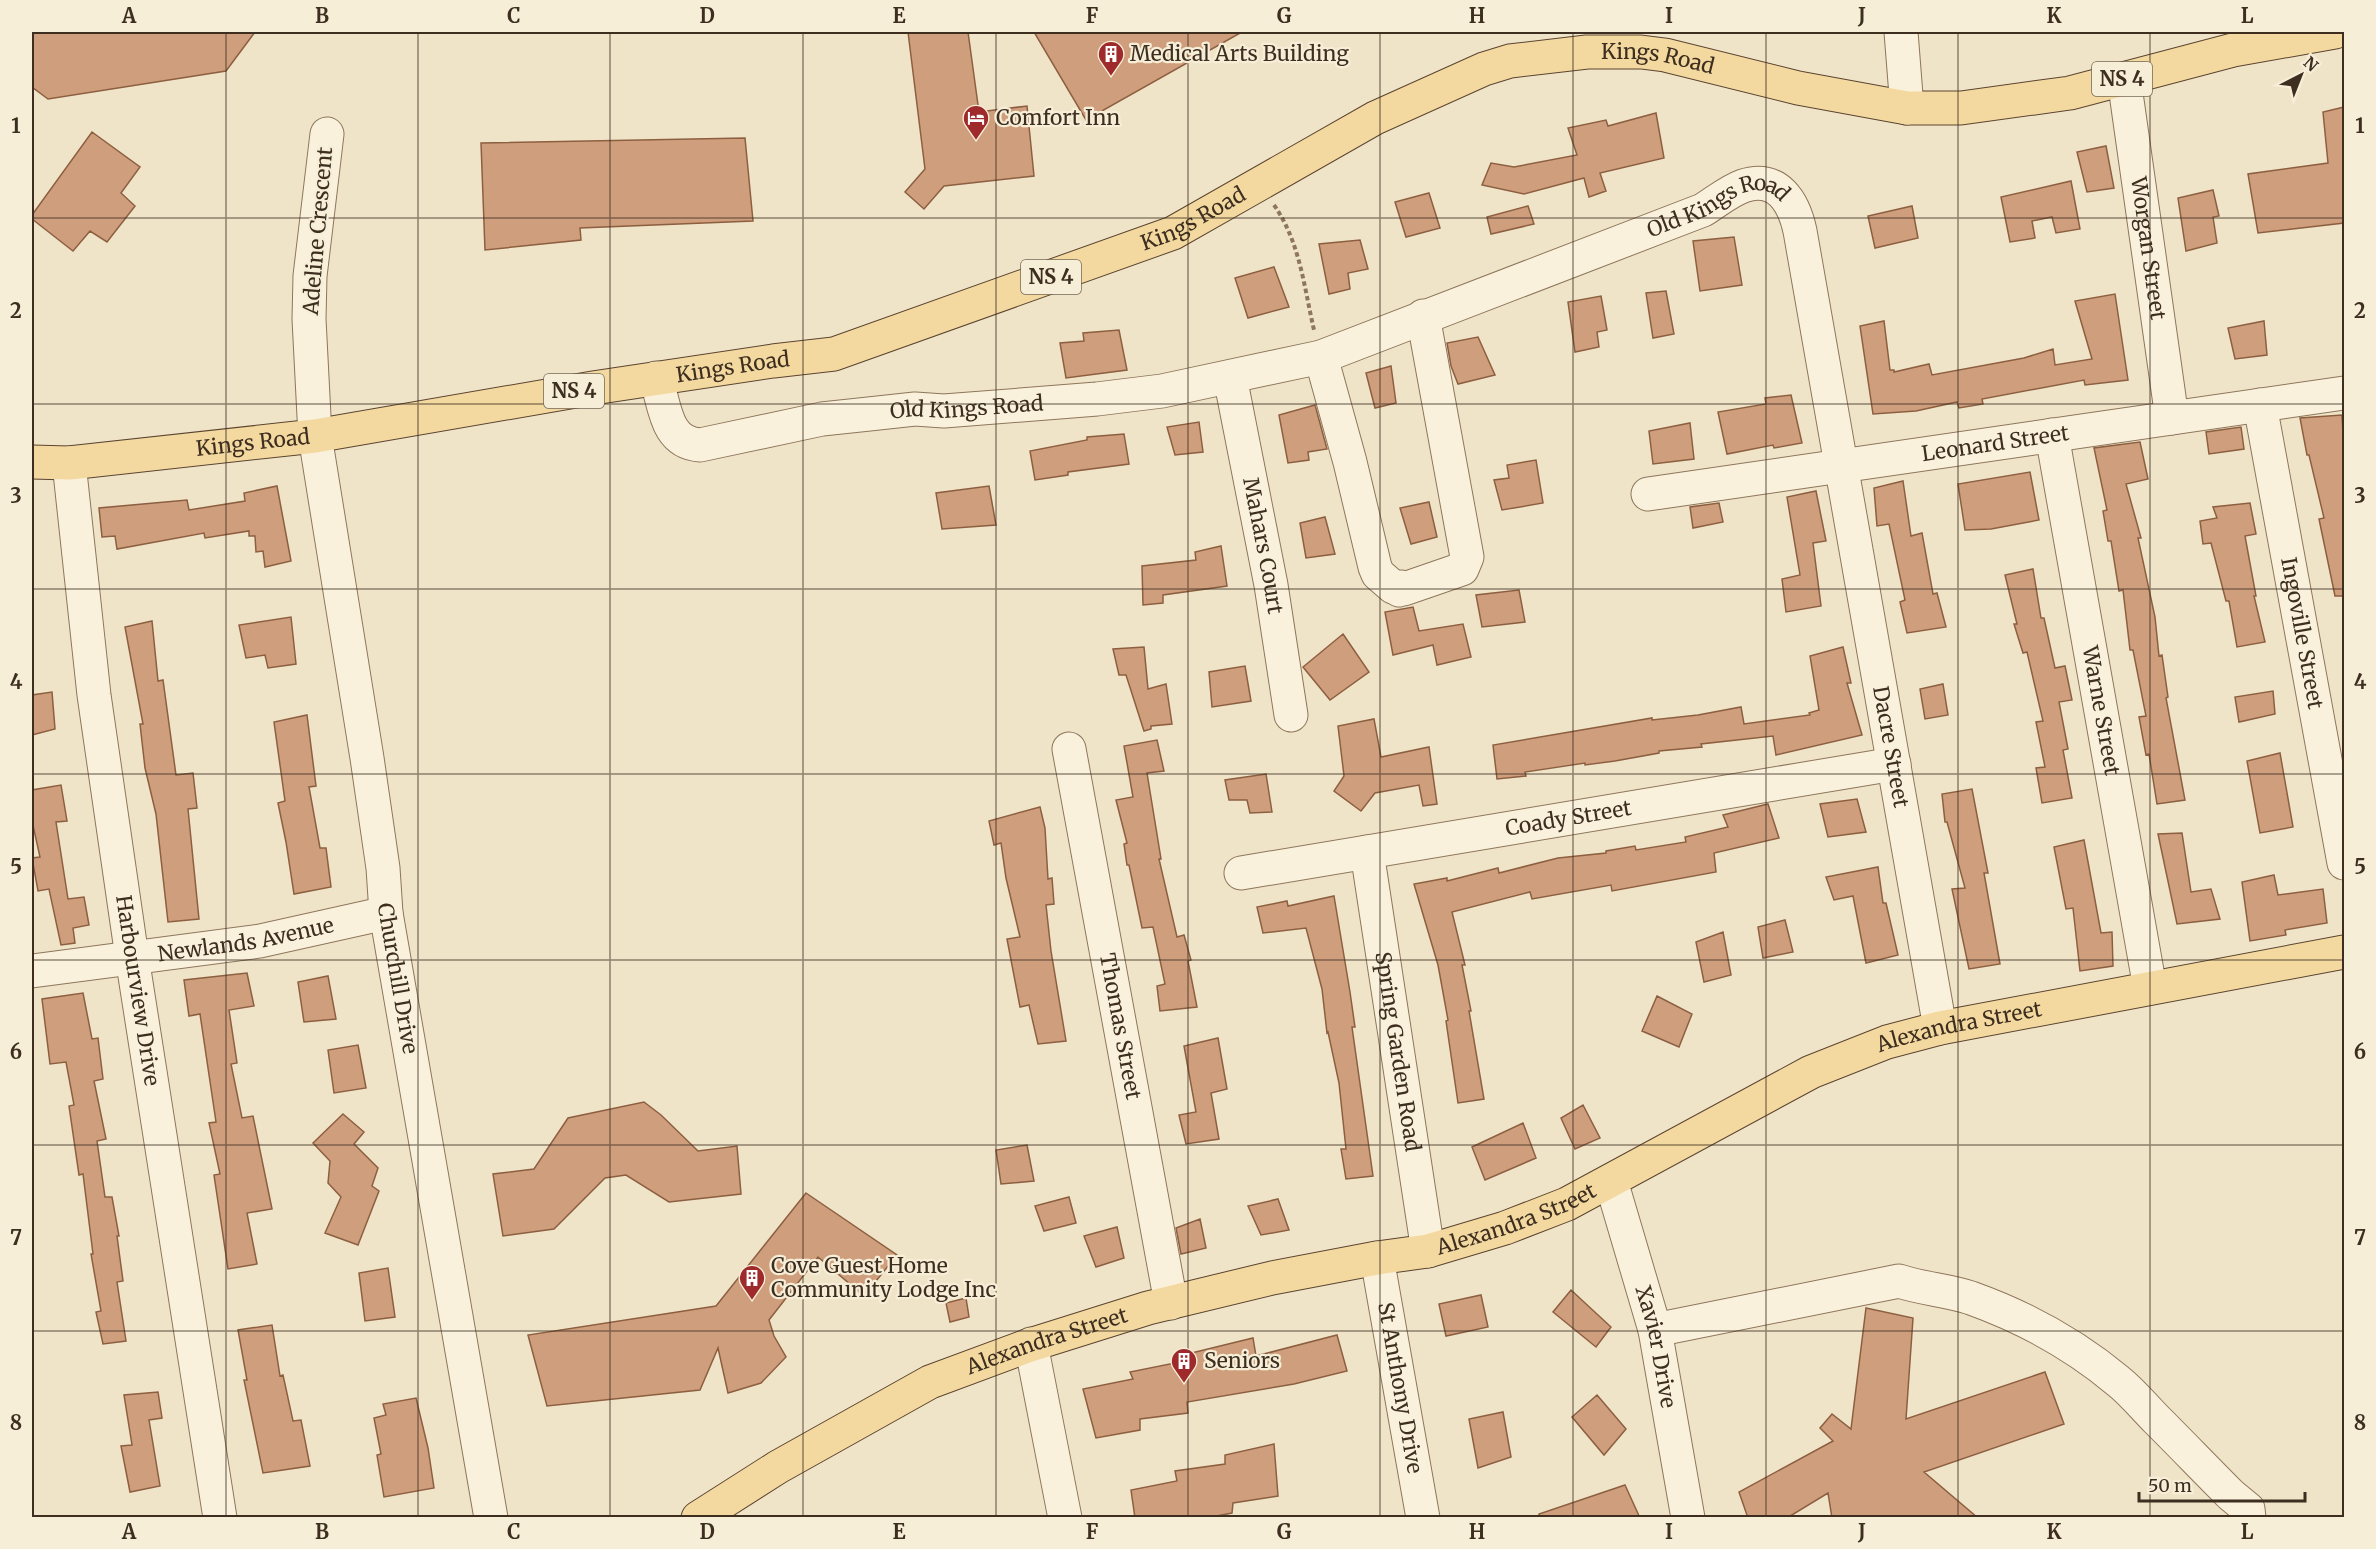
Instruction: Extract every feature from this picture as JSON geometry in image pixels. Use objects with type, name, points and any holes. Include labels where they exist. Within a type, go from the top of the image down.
[{"type":"main road","name":"Kings Road","points":[[32,462],[69,463],[315,436],[657,378],[834,354],[1173,233],[1376,118],[1484,69],[1510,61],[1587,52],[1615,51],[1665,55],[1798,88],[1907,108],[1960,108],[2070,93],[2233,50],[2335,32]]},
{"type":"main road","name":"Alexandra Street","points":[[698,1518],[778,1467],[930,1382],[1031,1344],[1171,1303],[1272,1278],[1377,1258],[1428,1251],[1524,1222],[1567,1204],[1811,1072],[1887,1042],[1940,1028],[2344,952]]},
{"type":"street","points":[[1901,32],[1907,108]]},
{"type":"street","name":"Worgan Street","points":[[2124,79],[2172,418]]},
{"type":"street","name":"Adeline Crescent","points":[[315,436],[309,318],[310,276],[327,135]]},
{"type":"street","name":"Old Kings Road","points":[[657,378],[674,433],[685,441],[704,445],[822,419],[915,409],[944,411],[1097,399],[1162,391],[1321,357],[1703,210],[1741,186],[1767,185],[1786,196],[1796,211],[1842,466]]},
{"type":"street","points":[[1321,357],[1378,574],[1392,587],[1400,590],[1401,587],[1404,589],[1450,575],[1462,569],[1467,557],[1423,316]]},
{"type":"street","name":"Mahars Court","points":[[1230,377],[1276,610],[1291,715]]},
{"type":"street","name":"Leonard Street","points":[[1648,494],[2344,393]]},
{"type":"street","name":"Ingoville Street","points":[[2260,405],[2344,863]]},
{"type":"street","name":"Warne Street","points":[[2052,435],[2150,988]]},
{"type":"street","name":"Churchill Drive","points":[[315,436],[367,758],[383,868],[386,913],[491,1518]]},
{"type":"street","name":"Harbourview Drive","points":[[69,463],[94,695],[132,957],[220,1518]]},
{"type":"street","name":"Dacre Street","points":[[1842,466],[1940,1028]]},
{"type":"street","name":"Thomas Street","points":[[1069,750],[1171,1303]]},
{"type":"street","name":"Coady Street","points":[[1241,873],[1894,764]]},
{"type":"street","name":"Spring Garden Road","points":[[1367,852],[1428,1251]]},
{"type":"street","name":"Newlands Avenue","points":[[32,971],[260,941],[386,913]]},
{"type":"street","name":"Xavier Drive","points":[[1611,1181],[1654,1330],[1688,1518]]},
{"type":"street","name":"St Anthony Drive","points":[[1377,1258],[1423,1518]]},
{"type":"street","points":[[1654,1330],[1899,1281],[1942,1289],[2023,1319],[2073,1348],[2119,1382],[2240,1506]]},
{"type":"street","points":[[1031,1344],[1065,1518]]},
{"type":"path","points":[[1260,183],[1285,220],[1304,273],[1304,287],[1321,357]]},
{"type":"building","points":[[32,32],[255,32],[226,71],[48,99],[32,87]]},
{"type":"building","name":"Comfort Inn","points":[[908,32],[968,32],[979,112],[1027,106],[1034,176],[944,186],[924,209],[905,192],[925,169]]},
{"type":"building","name":"Medical Arts Building","points":[[1034,32],[1242,32],[1086,120]]},
{"type":"building","points":[[2344,107],[2344,223],[2258,233],[2248,174],[2328,163],[2323,112]]},
{"type":"building","points":[[1656,113],[1664,158],[1600,173],[1606,191],[1589,197],[1584,178],[1524,194],[1482,185],[1491,163],[1514,167],[1577,155],[1568,128],[1606,120],[1608,126]]},
{"type":"building","points":[[92,132],[140,167],[121,193],[135,206],[107,242],[90,231],[73,251],[32,219],[32,215]]},
{"type":"building","points":[[745,138],[753,221],[580,228],[581,240],[485,250],[481,143]]},
{"type":"building","points":[[2106,146],[2114,188],[2087,192],[2077,152]]},
{"type":"building","points":[[2071,181],[2080,229],[2056,233],[2052,217],[2032,221],[2035,238],[2010,242],[2001,197]]},
{"type":"building","points":[[2213,190],[2219,216],[2213,217],[2217,243],[2186,251],[2178,198]]},
{"type":"building","points":[[1429,193],[1440,228],[1406,237],[1395,202]]},
{"type":"building","points":[[1528,206],[1534,224],[1491,234],[1487,217]]},
{"type":"building","points":[[1912,206],[1918,238],[1875,248],[1868,216]]},
{"type":"building","points":[[1734,237],[1742,285],[1700,291],[1693,241]]},
{"type":"building","points":[[1360,240],[1368,269],[1348,273],[1350,289],[1329,294],[1319,244]]},
{"type":"building","points":[[1274,267],[1289,307],[1248,318],[1235,278]]},
{"type":"building","points":[[1666,291],[1674,334],[1653,338],[1646,293]]},
{"type":"building","points":[[2115,294],[2128,380],[2085,385],[2084,380],[1982,399],[1983,404],[1959,408],[1957,402],[1916,411],[1873,414],[1860,326],[1884,321],[1890,370],[1894,372],[1929,364],[1932,375],[2024,358],[2053,349],[2055,365],[2092,359],[2075,301]]},
{"type":"building","points":[[1601,296],[1607,330],[1597,332],[1599,347],[1575,352],[1568,302]]},
{"type":"building","points":[[2264,321],[2267,355],[2235,359],[2228,328]]},
{"type":"building","points":[[1119,330],[1127,370],[1066,378],[1060,343],[1084,341],[1083,333]]},
{"type":"building","points":[[1478,337],[1495,375],[1458,384],[1451,366],[1447,343]]},
{"type":"building","points":[[1391,366],[1396,403],[1375,408],[1366,373]]},
{"type":"building","points":[[1791,395],[1802,443],[1774,448],[1773,445],[1727,454],[1718,412],[1766,404],[1765,398]]},
{"type":"building","points":[[1315,405],[1327,449],[1308,452],[1309,460],[1288,463],[1279,415]]},
{"type":"building","points":[[2342,415],[2344,596],[2335,596],[2319,519],[2324,518],[2309,455],[2307,455],[2300,418]]},
{"type":"building","points":[[1199,422],[1203,452],[1175,455],[1167,427]]},
{"type":"building","points":[[1690,423],[1694,459],[1653,464],[1649,431]]},
{"type":"building","points":[[2241,427],[2244,449],[2209,454],[2206,432]]},
{"type":"building","points":[[1124,434],[1129,464],[1068,472],[1068,475],[1035,480],[1030,451],[1087,440],[1087,437]]},
{"type":"building","points":[[2140,442],[2148,479],[2126,484],[2141,538],[2138,538],[2155,617],[2159,656],[2162,655],[2168,697],[2166,698],[2185,800],[2157,804],[2149,754],[2146,755],[2139,717],[2146,716],[2133,650],[2130,650],[2123,590],[2119,591],[2111,541],[2108,541],[2103,511],[2107,510],[2094,448]]},
{"type":"building","points":[[1536,460],[1543,503],[1502,510],[1494,480],[1509,478],[1507,465]]},
{"type":"building","points":[[2030,472],[2039,520],[1991,529],[1965,530],[1958,484]]},
{"type":"building","points":[[1903,481],[1911,536],[1922,533],[1933,594],[1937,593],[1946,627],[1907,633],[1900,602],[1905,600],[1889,524],[1877,526],[1874,488]]},
{"type":"building","points":[[277,486],[291,561],[265,567],[263,551],[256,552],[255,536],[249,536],[249,531],[205,538],[204,533],[117,549],[115,536],[102,537],[99,508],[187,500],[189,510],[245,501],[244,493]]},
{"type":"building","points":[[989,486],[996,525],[942,529],[936,493]]},
{"type":"building","points":[[1816,491],[1826,541],[1813,543],[1821,606],[1786,612],[1782,579],[1800,575],[1787,497]]},
{"type":"building","points":[[1429,502],[1437,537],[1411,544],[1400,508]]},
{"type":"building","points":[[1719,503],[1723,522],[1693,528],[1690,507]]},
{"type":"building","points":[[2250,503],[2256,534],[2245,536],[2256,596],[2254,596],[2265,642],[2237,647],[2229,601],[2226,601],[2211,543],[2203,544],[2200,521],[2217,518],[2213,507]]},
{"type":"building","points":[[1325,517],[1335,554],[1306,558],[1300,523]]},
{"type":"building","points":[[1221,546],[1227,586],[1163,595],[1163,603],[1143,605],[1142,566],[1196,560],[1195,552]]},
{"type":"building","points":[[2033,569],[2041,618],[2044,618],[2055,668],[2065,666],[2072,700],[2059,702],[2068,749],[2063,750],[2072,798],[2042,803],[2036,768],[2045,767],[2036,722],[2043,721],[2027,652],[2023,653],[2014,624],[2017,624],[2005,575]]},
{"type":"building","points":[[1519,590],[1525,622],[1482,627],[1476,595]]},
{"type":"building","points":[[1413,607],[1419,631],[1463,624],[1471,657],[1437,665],[1433,645],[1393,655],[1385,612]]},
{"type":"building","points":[[291,617],[296,664],[268,668],[265,655],[246,658],[239,625]]},
{"type":"building","points":[[152,621],[158,681],[163,680],[176,775],[193,773],[197,808],[188,809],[199,919],[168,922],[156,814],[145,768],[140,724],[143,724],[125,627]]},
{"type":"building","points":[[1343,634],[1369,672],[1330,700],[1303,667]]},
{"type":"building","points":[[1144,647],[1148,689],[1166,684],[1172,724],[1151,726],[1151,729],[1144,731],[1126,675],[1119,675],[1113,649]]},
{"type":"building","points":[[1843,647],[1851,683],[1847,683],[1862,735],[1776,755],[1773,736],[1701,744],[1702,747],[1659,751],[1659,753],[1615,761],[1525,772],[1526,776],[1497,779],[1493,745],[1652,718],[1652,720],[1698,715],[1741,707],[1744,724],[1810,715],[1809,713],[1819,710],[1810,656]]},
{"type":"building","points":[[1245,666],[1251,701],[1212,707],[1209,672]]},
{"type":"building","points":[[1943,684],[1948,715],[1925,719],[1920,689]]},
{"type":"building","points":[[2273,691],[2275,714],[2239,722],[2235,697]]},
{"type":"building","points":[[52,692],[55,729],[32,735],[32,695]]},
{"type":"building","points":[[307,715],[316,786],[309,787],[320,848],[326,848],[331,887],[294,894],[278,803],[285,801],[274,722]]},
{"type":"building","points":[[1374,719],[1381,757],[1429,747],[1437,804],[1423,806],[1419,785],[1375,793],[1361,811],[1334,791],[1344,776],[1338,726]]},
{"type":"building","points":[[1157,740],[1164,771],[1147,773],[1161,859],[1159,859],[1177,937],[1184,935],[1191,960],[1188,961],[1197,1007],[1160,1011],[1157,986],[1165,984],[1153,927],[1142,928],[1129,865],[1127,865],[1124,844],[1127,843],[1116,800],[1133,797],[1124,746]]},
{"type":"building","points":[[2280,753],[2293,827],[2260,833],[2247,761]]},
{"type":"building","points":[[1266,774],[1272,812],[1250,813],[1247,800],[1229,800],[1225,780]]},
{"type":"building","points":[[61,785],[67,821],[56,822],[68,899],[84,897],[89,925],[73,928],[75,943],[61,945],[49,889],[38,891],[32,858],[40,857],[32,821],[32,790]]},
{"type":"building","points":[[1972,789],[1988,873],[1984,873],[2000,964],[1969,969],[1952,889],[1965,888],[1947,822],[1945,822],[1942,794]]},
{"type":"building","points":[[1857,799],[1866,832],[1828,837],[1820,804]]},
{"type":"building","points":[[1768,804],[1779,838],[1714,853],[1716,872],[1612,891],[1611,885],[1532,899],[1530,892],[1452,912],[1465,965],[1462,965],[1484,1099],[1458,1103],[1446,1021],[1448,1020],[1438,965],[1414,884],[1447,878],[1447,881],[1498,868],[1499,873],[1558,858],[1606,853],[1606,851],[1635,846],[1636,850],[1686,842],[1685,837],[1728,827],[1723,815]]},
{"type":"building","points":[[1040,807],[1045,828],[1048,879],[1052,878],[1054,904],[1046,905],[1051,951],[1066,1041],[1038,1044],[1029,1005],[1020,1007],[1007,939],[1020,937],[1006,878],[1001,843],[994,845],[989,821]]},
{"type":"building","points":[[2182,833],[2191,892],[2211,889],[2220,919],[2177,924],[2158,834]]},
{"type":"building","points":[[2084,840],[2101,933],[2112,932],[2113,966],[2080,971],[2073,908],[2066,909],[2054,847]]},
{"type":"building","points":[[1878,867],[1883,903],[1886,903],[1898,955],[1866,963],[1853,896],[1834,900],[1826,877]]},
{"type":"building","points":[[2274,875],[2278,895],[2323,889],[2327,923],[2285,930],[2286,935],[2250,941],[2242,882]]},
{"type":"building","points":[[1334,896],[1355,1027],[1352,1027],[1373,1176],[1346,1179],[1341,1149],[1346,1149],[1339,1083],[1327,1033],[1322,989],[1306,928],[1263,933],[1257,907],[1287,901],[1288,906]]},
{"type":"building","points":[[1785,920],[1793,952],[1763,958],[1758,927]]},
{"type":"building","points":[[1723,932],[1731,975],[1704,982],[1696,942]]},
{"type":"building","points":[[247,973],[254,1006],[229,1010],[237,1063],[231,1064],[242,1118],[253,1116],[272,1209],[247,1213],[257,1264],[228,1269],[214,1175],[220,1174],[209,1123],[216,1122],[200,1014],[189,1016],[184,980]]},
{"type":"building","points":[[328,976],[336,1019],[304,1022],[298,982]]},
{"type":"building","points":[[83,993],[92,1039],[98,1038],[103,1079],[94,1081],[106,1139],[97,1141],[105,1197],[112,1197],[119,1236],[117,1236],[123,1281],[117,1282],[126,1341],[103,1344],[96,1312],[101,1311],[91,1254],[93,1254],[83,1174],[79,1175],[69,1106],[74,1105],[66,1062],[50,1064],[42,999]]},
{"type":"building","points":[[1657,996],[1692,1014],[1679,1047],[1642,1031]]},
{"type":"building","points":[[1218,1038],[1227,1089],[1211,1093],[1219,1139],[1186,1144],[1179,1115],[1196,1112],[1184,1046]]},
{"type":"building","points":[[358,1045],[366,1088],[334,1093],[328,1050]]},
{"type":"building","points":[[644,1102],[698,1151],[737,1146],[741,1194],[669,1202],[626,1175],[605,1178],[554,1229],[503,1236],[493,1174],[534,1169],[568,1118]]},
{"type":"building","points":[[1583,1105],[1600,1138],[1575,1149],[1561,1118]]},
{"type":"building","points":[[343,1114],[364,1132],[354,1144],[378,1168],[372,1186],[379,1191],[358,1245],[325,1233],[341,1197],[328,1183],[330,1161],[313,1143]]},
{"type":"building","points":[[1523,1123],[1536,1158],[1485,1180],[1472,1147]]},
{"type":"building","points":[[1027,1145],[1034,1181],[1001,1184],[996,1150]]},
{"type":"building","name":"Cove Guest Home Community Lodge Inc","points":[[806,1193],[897,1255],[864,1296],[818,1257],[769,1320],[774,1336],[786,1357],[761,1383],[728,1393],[718,1348],[700,1390],[547,1406],[528,1335],[716,1306]]},
{"type":"building","points":[[1069,1197],[1076,1223],[1044,1231],[1035,1206]]},
{"type":"building","points":[[1278,1199],[1289,1230],[1261,1235],[1248,1206]]},
{"type":"building","points":[[1200,1219],[1206,1248],[1181,1254],[1176,1228]]},
{"type":"building","points":[[1117,1227],[1124,1258],[1096,1267],[1084,1236]]},
{"type":"building","points":[[388,1268],[395,1317],[365,1321],[359,1273]]},
{"type":"building","points":[[1571,1290],[1611,1327],[1596,1347],[1553,1312]]},
{"type":"building","points":[[1481,1295],[1488,1327],[1446,1336],[1439,1304]]},
{"type":"building","points":[[966,1298],[969,1317],[950,1322],[946,1303]]},
{"type":"building","points":[[1866,1308],[1913,1318],[1906,1419],[2045,1372],[2064,1424],[1924,1472],[1978,1518],[1832,1518],[1828,1493],[1787,1518],[1748,1518],[1739,1492],[1833,1441],[1820,1428],[1832,1414],[1851,1429]]},
{"type":"building","points":[[272,1325],[280,1376],[283,1375],[293,1421],[301,1420],[310,1466],[263,1473],[244,1380],[247,1380],[238,1330]]},
{"type":"building","name":"Seniors","points":[[1337,1335],[1347,1371],[1294,1384],[1187,1402],[1188,1413],[1140,1419],[1140,1430],[1096,1438],[1083,1389],[1133,1379],[1130,1372],[1180,1362],[1179,1356],[1253,1338],[1256,1356]]},
{"type":"building","points":[[158,1392],[162,1418],[149,1420],[160,1486],[130,1492],[121,1446],[132,1445],[124,1395]]},
{"type":"building","points":[[1597,1395],[1626,1429],[1604,1455],[1572,1417]]},
{"type":"building","points":[[416,1398],[428,1448],[434,1488],[384,1497],[377,1455],[381,1454],[374,1418],[386,1415],[383,1404]]},
{"type":"building","points":[[1503,1412],[1511,1457],[1478,1468],[1469,1419]]},
{"type":"building","points":[[1274,1444],[1278,1496],[1233,1503],[1232,1513],[1206,1518],[1135,1518],[1131,1490],[1177,1481],[1175,1471],[1225,1464],[1225,1455]]},
{"type":"building","points":[[1625,1485],[1640,1518],[1539,1518],[1539,1514]]},
{"type":"place","name":"Medical Arts Building","points":[[1111,77]]},
{"type":"place","name":"Comfort Inn","points":[[976,141]]},
{"type":"place","name":"Cove Guest Home Community Lodge Inc","points":[[752,1301]]},
{"type":"place","name":"Seniors","points":[[1184,1384]]}]
